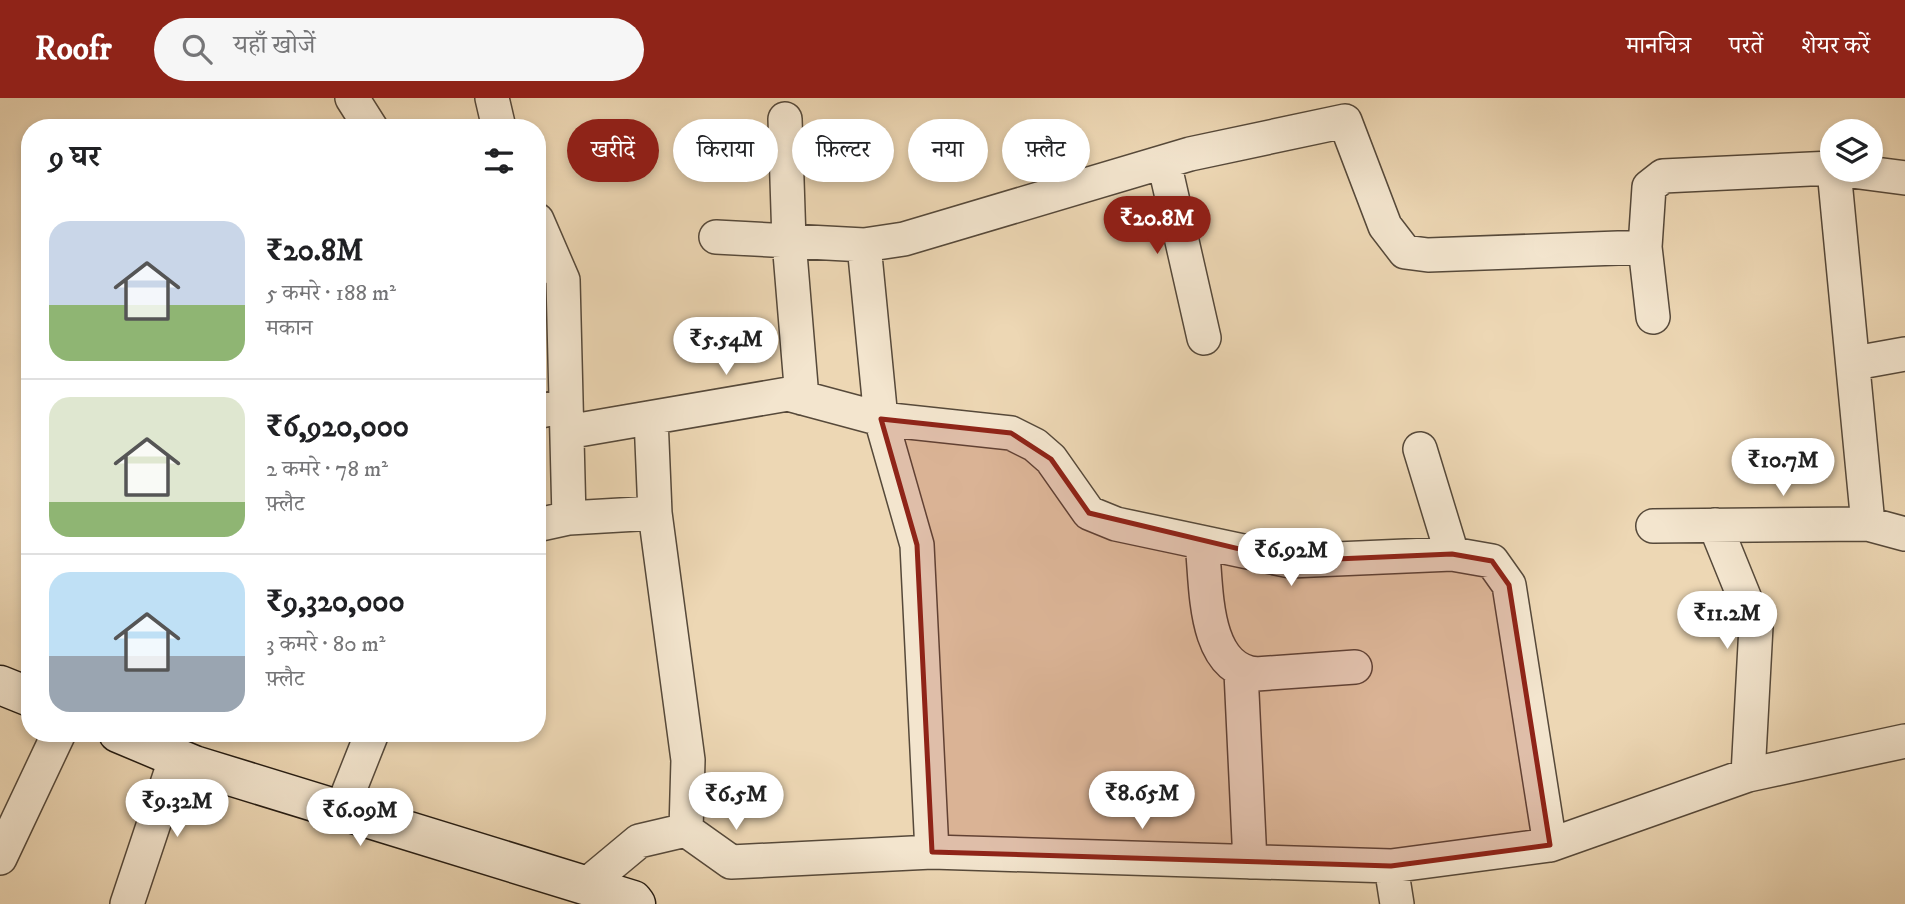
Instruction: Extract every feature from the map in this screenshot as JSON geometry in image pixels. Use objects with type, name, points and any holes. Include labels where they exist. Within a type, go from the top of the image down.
[{"type":"street","points":[[352,98],[365,119]]},
{"type":"street","points":[[492,98],[497,119]]},
{"type":"street","points":[[716,237],[864,245],[904,239],[1344,109],[1385,226],[1405,252],[1428,255],[1645,247]]},
{"type":"street","points":[[785,119],[789,241],[803,398]]},
{"type":"street","points":[[1164,162],[1204,338]]},
{"type":"street","points":[[1653,317],[1645,247],[1649,187],[1663,176],[1820,170]]},
{"type":"street","points":[[1883,175],[1905,178]]},
{"type":"street","points":[[1834,182],[1855,363],[1868,524]]},
{"type":"street","points":[[864,245],[881,419],[917,545],[932,852]]},
{"type":"street","points":[[546,265],[550,285],[557,417],[569,518]]},
{"type":"street","points":[[1855,363],[1905,354]]},
{"type":"street","points":[[557,417],[651,418],[788,394],[881,419],[1011,433],[1035,445],[1051,459],[1089,513],[1116,524],[1290,561],[1452,554],[1492,561],[1509,585],[1550,845]]},
{"type":"street","points":[[651,418],[655,513],[688,760],[686,830]]},
{"type":"street","points":[[1420,449],[1452,554]]},
{"type":"street","points":[[546,523],[569,518],[655,513]]},
{"type":"street","points":[[1653,526],[1868,524],[1905,534]]},
{"type":"street","points":[[1715,526],[1756,625],[1748,775]]},
{"type":"street","points":[[1202,543],[1214,638],[1225,660],[1241,672],[1355,667]]},
{"type":"street","points":[[1241,672],[1250,862]]},
{"type":"street","points":[[0,685],[21,693]]},
{"type":"street","points":[[584,886],[639,841],[686,830],[731,862],[932,852],[1391,866],[1550,845],[1748,775],[1905,741]]},
{"type":"street","points":[[0,858],[55,742]]},
{"type":"street","points":[[140,742],[176,757],[341,811],[633,900],[636,904]]},
{"type":"street","points":[[341,811],[368,742]]},
{"type":"street","points":[[127,904],[176,757]]},
{"type":"street","points":[[1391,866],[1396,904]]},
{"type":"highlighted area","points":[[881,419],[1011,433],[1051,459],[1089,513],[1290,561],[1452,554],[1492,561],[1509,585],[1550,845],[1391,866],[932,852],[917,545]]}]
